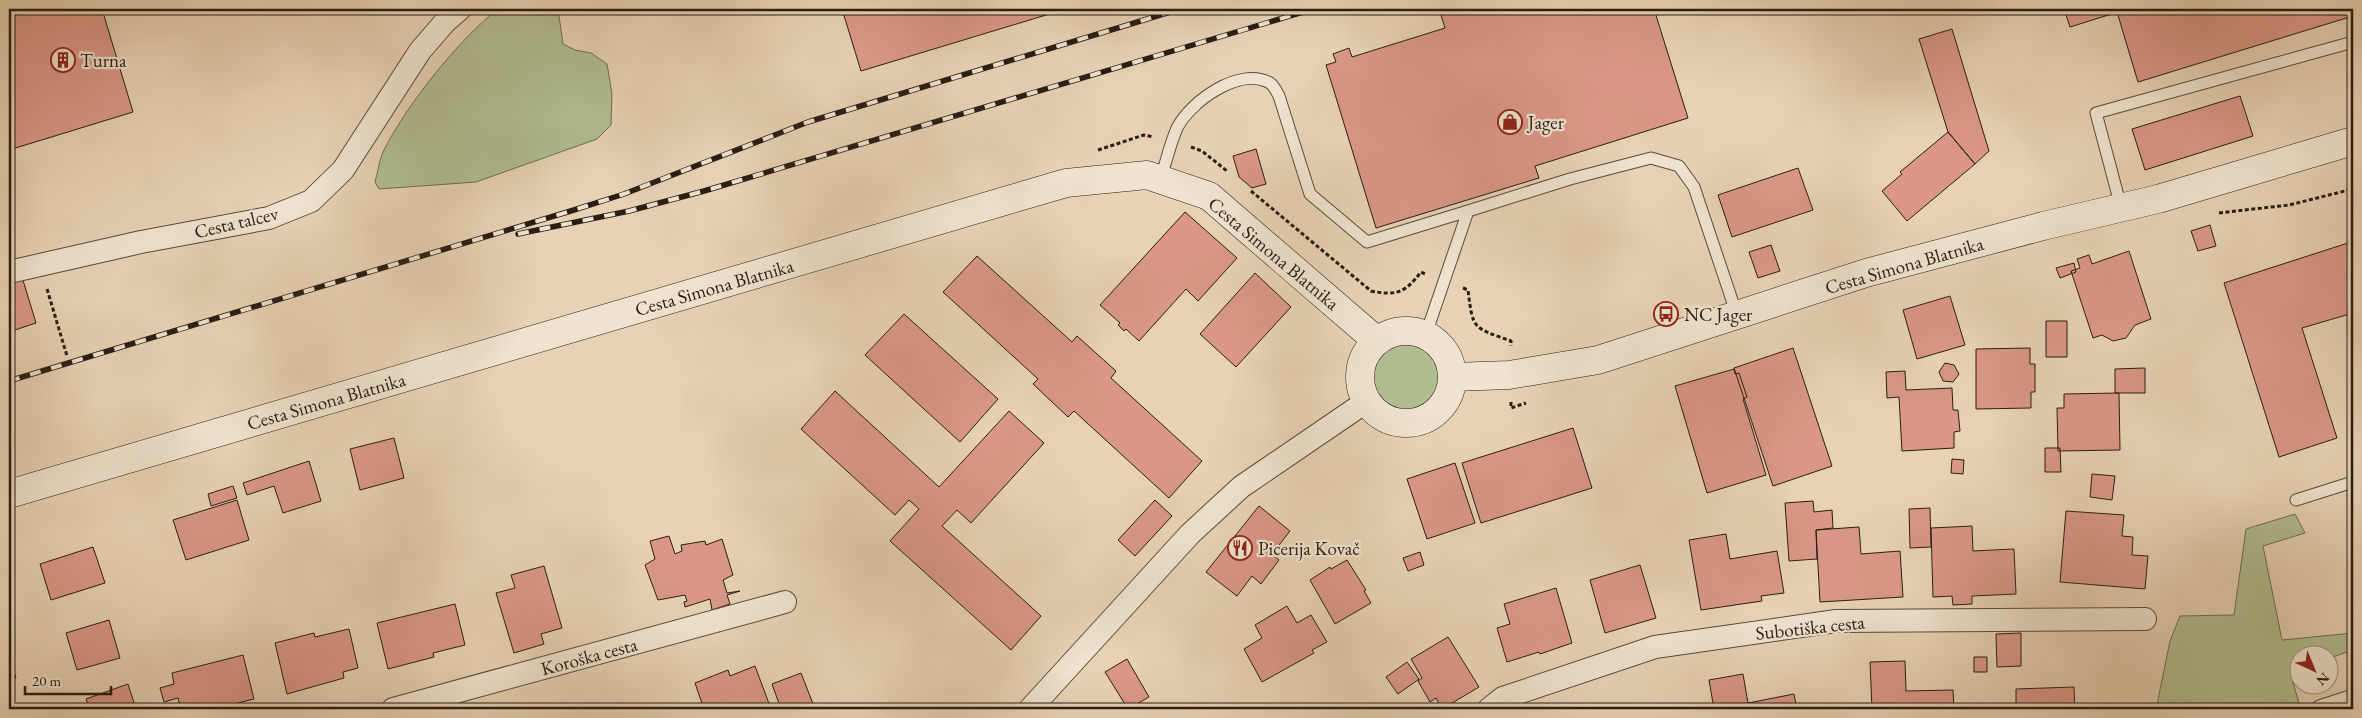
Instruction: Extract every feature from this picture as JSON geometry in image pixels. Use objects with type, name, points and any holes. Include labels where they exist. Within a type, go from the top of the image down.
[{"type":"street","name":"Cesta talcev","points":[[9,272],[141,242],[268,218],[311,200],[343,170],[420,51],[444,22],[460,9]]},
{"type":"street","name":"Cesta Simona Blatnika","points":[[1453,377],[1514,386],[1866,273],[2158,199],[2353,141]]},
{"type":"street","name":"Cesta Simona Blatnika","points":[[9,494],[1066,183],[1147,175],[1209,196],[1377,341]]},
{"type":"street","points":[[1409,330],[1426,334],[1440,345],[1450,360],[1453,377],[1449,396],[1436,412],[1419,422],[1399,423],[1381,416],[1367,401],[1361,386],[1360,370],[1366,354],[1377,341],[1392,332],[1409,330]]},
{"type":"street","points":[[1030,709],[1190,534],[1241,487],[1367,401]]},
{"type":"street","name":"Koroška cesta","points":[[393,709],[785,602]]},
{"type":"street","name":"Subotiška cesta","points":[[1489,709],[1503,698],[1655,647],[1836,620],[2145,620]]},
{"type":"lane","points":[[2121,207],[2096,113],[2353,42]]},
{"type":"lane","points":[[1160,180],[1178,127],[1196,105],[1219,87],[1238,80],[1256,78],[1272,84],[1279,96],[1310,194],[1368,242],[1570,179],[1650,158],[1679,166],[1694,187],[1737,315]]},
{"type":"lane","points":[[1426,334],[1468,211]]},
{"type":"lane","points":[[2296,500],[2353,482]]},
{"type":"lane","points":[[2319,706],[2353,696]]},
{"type":"path","points":[[1090,152],[1144,135],[1202,151],[1233,176]]},
{"type":"path","points":[[1248,189],[1370,291],[1390,295],[1410,287],[1420,272],[1468,290],[1471,318],[1480,329],[1511,341],[1514,386]]},
{"type":"path","points":[[39,265],[67,356]]},
{"type":"green space","points":[[498,9],[558,9],[563,44],[575,50],[591,53],[607,64],[612,94],[611,125],[597,139],[476,182],[379,189],[375,182],[383,152],[405,115],[450,56]]},
{"type":"green space","points":[[1414,343],[1426,349],[1435,358],[1441,370],[1439,390],[1431,401],[1414,411],[1400,411],[1383,401],[1375,390],[1373,370],[1383,353],[1394,345]]},
{"type":"green space","points":[[2295,514],[2305,533],[2263,546],[2282,640],[2353,633],[2353,650],[2340,655],[2340,646],[2290,646],[2290,696],[2297,696],[2301,709],[2156,709],[2170,641],[2180,616],[2234,615],[2246,529]]},
{"type":"building","name":"Turna","points":[[9,9],[102,9],[133,112],[9,150]]},
{"type":"building","points":[[842,9],[1066,9],[861,71]]},
{"type":"building","name":"Jager","points":[[1439,9],[1493,9],[1494,13],[1509,9],[1654,9],[1688,118],[1535,166],[1539,178],[1376,228],[1326,65],[1336,62],[1333,54],[1349,48],[1352,57],[1445,28]]},
{"type":"building","points":[[2064,9],[2117,9],[2118,12],[2070,27]]},
{"type":"building","points":[[2126,9],[2353,9],[2353,16],[2138,82],[2117,12]]},
{"type":"building","points":[[1952,29],[1989,151],[1975,164],[1948,132],[1919,39]]},
{"type":"building","points":[[2240,96],[2253,136],[2145,170],[2132,129]]},
{"type":"building","points":[[1948,132],[1975,164],[1907,221],[1882,191],[1902,174],[1900,172]]},
{"type":"building","points":[[1256,149],[1266,184],[1252,188],[1239,177],[1233,156]]},
{"type":"building","points":[[1798,168],[1813,210],[1732,237],[1718,195]]},
{"type":"building","points":[[1185,212],[1237,258],[1198,301],[1186,289],[1139,341],[1126,329],[1124,331],[1118,325],[1120,323],[1100,305]]},
{"type":"building","points":[[2210,225],[2216,246],[2198,251],[2191,231]]},
{"type":"building","points":[[2353,242],[2353,313],[2302,328],[2337,438],[2279,457],[2224,283]]},
{"type":"building","points":[[1771,245],[1780,271],[1758,278],[1749,252]]},
{"type":"building","points":[[2129,251],[2151,319],[2135,325],[2126,338],[2113,341],[2102,335],[2093,338],[2071,271],[2080,268],[2077,259],[2089,255],[2092,264]]},
{"type":"building","points":[[977,256],[1072,342],[1077,336],[1116,371],[1111,378],[1202,461],[1169,498],[1074,411],[1068,417],[1033,384],[1038,379],[943,292]]},
{"type":"building","points":[[2074,263],[2076,272],[2060,278],[2056,268]]},
{"type":"building","points":[[1255,273],[1291,307],[1236,367],[1200,334]]},
{"type":"building","points":[[22,277],[36,323],[9,332],[9,281]]},
{"type":"building","points":[[1950,296],[1965,345],[1917,359],[1903,310]]},
{"type":"building","points":[[904,314],[998,399],[960,442],[865,355]]},
{"type":"building","points":[[2046,321],[2067,321],[2067,357],[2046,357]]},
{"type":"building","points":[[1793,348],[1832,466],[1773,486],[1734,368]]},
{"type":"building","points":[[2030,348],[2030,364],[2035,364],[2035,392],[2031,392],[2031,408],[1976,409],[1976,349]]},
{"type":"building","points":[[1945,363],[1954,365],[1959,374],[1953,382],[1943,381],[1939,372]]},
{"type":"building","points":[[2145,368],[2145,393],[2115,393],[2115,369]]},
{"type":"building","points":[[1734,369],[1735,374],[1739,373],[1747,397],[1743,399],[1766,475],[1707,493],[1675,386]]},
{"type":"building","points":[[1905,371],[1906,390],[1952,388],[1953,410],[1958,410],[1960,431],[1954,432],[1954,448],[1902,451],[1899,397],[1887,398],[1886,372]]},
{"type":"building","points":[[835,391],[939,487],[1009,411],[1044,443],[971,523],[957,510],[942,526],[1041,616],[1011,650],[890,541],[919,509],[909,500],[895,515],[801,429]]},
{"type":"building","points":[[2119,393],[2120,450],[2058,451],[2057,408],[2064,408],[2064,394]]},
{"type":"building","points":[[1573,428],[1592,488],[1481,523],[1462,463]]},
{"type":"building","points":[[394,438],[404,478],[360,490],[350,449]]},
{"type":"building","points":[[2045,448],[2060,448],[2061,472],[2045,472]]},
{"type":"building","points":[[1952,459],[1964,460],[1963,474],[1951,473]]},
{"type":"building","points":[[309,461],[321,501],[283,513],[274,486],[247,495],[243,483]]},
{"type":"building","points":[[1455,463],[1475,523],[1427,539],[1407,479]]},
{"type":"building","points":[[2092,474],[2115,476],[2112,500],[2090,497]]},
{"type":"building","points":[[233,486],[237,498],[211,506],[208,494]]},
{"type":"building","points":[[237,500],[249,540],[186,560],[173,520]]},
{"type":"building","points":[[1155,500],[1172,516],[1135,556],[1118,540]]},
{"type":"building","points":[[1813,501],[1814,512],[1832,510],[1833,528],[1816,530],[1817,559],[1789,561],[1785,503]]},
{"type":"building","points":[[1259,506],[1290,531],[1272,554],[1279,560],[1261,584],[1252,576],[1237,596],[1206,572]]},
{"type":"building","points":[[1930,508],[1931,547],[1910,548],[1909,509]]},
{"type":"building","points":[[2066,511],[2124,515],[2122,536],[2133,537],[2132,555],[2148,556],[2145,589],[2060,582]]},
{"type":"building","points":[[1972,526],[1973,551],[2014,549],[2016,594],[1972,596],[1972,604],[1953,605],[1952,596],[1933,597],[1931,528]]},
{"type":"building","points":[[1859,527],[1861,554],[1900,551],[1903,597],[1820,602],[1816,530]]},
{"type":"building","points":[[1726,534],[1730,559],[1777,551],[1784,593],[1761,596],[1762,601],[1701,610],[1689,540]]},
{"type":"building","points":[[669,536],[675,554],[682,551],[681,545],[705,541],[706,545],[722,539],[733,575],[723,580],[727,593],[740,591],[727,595],[730,604],[712,610],[710,599],[685,607],[684,602],[687,601],[685,595],[658,600],[645,565],[655,559],[650,541]]},
{"type":"building","points":[[93,547],[105,583],[51,600],[40,564]]},
{"type":"building","points":[[1420,552],[1424,565],[1408,571],[1403,558]]},
{"type":"building","points":[[1347,560],[1366,590],[1364,591],[1371,603],[1335,624],[1310,580],[1330,567],[1331,569]]},
{"type":"building","points":[[1640,565],[1656,618],[1605,633],[1590,580]]},
{"type":"building","points":[[544,566],[562,628],[541,634],[544,644],[514,653],[496,593],[515,588],[511,575]]},
{"type":"building","points":[[1556,588],[1572,643],[1540,654],[1539,652],[1507,662],[1497,628],[1510,624],[1504,604]]},
{"type":"building","points":[[455,604],[465,645],[433,653],[434,657],[388,669],[377,623]]},
{"type":"building","points":[[1287,606],[1297,623],[1311,615],[1327,642],[1312,650],[1314,653],[1262,682],[1244,649],[1262,638],[1255,625]]},
{"type":"building","points":[[109,620],[120,658],[77,670],[66,633]]},
{"type":"building","points":[[349,629],[358,668],[343,672],[344,678],[287,694],[275,643],[314,633],[315,637]]},
{"type":"building","points":[[2021,633],[2021,666],[1997,667],[1996,634]]},
{"type":"building","points":[[1448,637],[1479,687],[1442,709],[1436,698],[1430,702],[1418,681],[1422,678],[1411,659]]},
{"type":"building","points":[[243,655],[254,699],[221,707],[221,709],[181,709],[178,698],[164,702],[160,688],[174,684],[172,673]]},
{"type":"building","points":[[9,656],[16,678],[9,680]]},
{"type":"building","points":[[1974,657],[1987,657],[1987,672],[1974,672]]},
{"type":"building","points":[[1127,659],[1149,697],[1128,709],[1105,672]]},
{"type":"building","points":[[1905,661],[1906,691],[1953,690],[1954,709],[1872,709],[1870,662]]},
{"type":"building","points":[[1407,662],[1419,679],[1398,694],[1386,677]]},
{"type":"building","points":[[755,666],[771,709],[704,709],[695,683],[728,670],[730,676]]},
{"type":"building","points":[[801,673],[815,709],[781,709],[772,684]]},
{"type":"building","points":[[1743,674],[1748,703],[1794,694],[1797,709],[1714,709],[1709,680]]},
{"type":"building","points":[[128,684],[136,709],[90,709],[86,699]]},
{"type":"building","points":[[2074,687],[2075,709],[2016,709],[2016,689]]},
{"type":"railway","points":[[9,381],[574,210],[624,194],[808,122],[1180,9]]},
{"type":"railway","points":[[518,234],[629,211],[704,191],[1313,9]]},
{"type":"place","name":"Turna","points":[[63,60]]},
{"type":"place","name":"Jager","points":[[1510,122]]},
{"type":"place","name":"NC Jager","points":[[1666,314]]},
{"type":"place","name":"Picerija Kovač","points":[[1240,548]]}]
